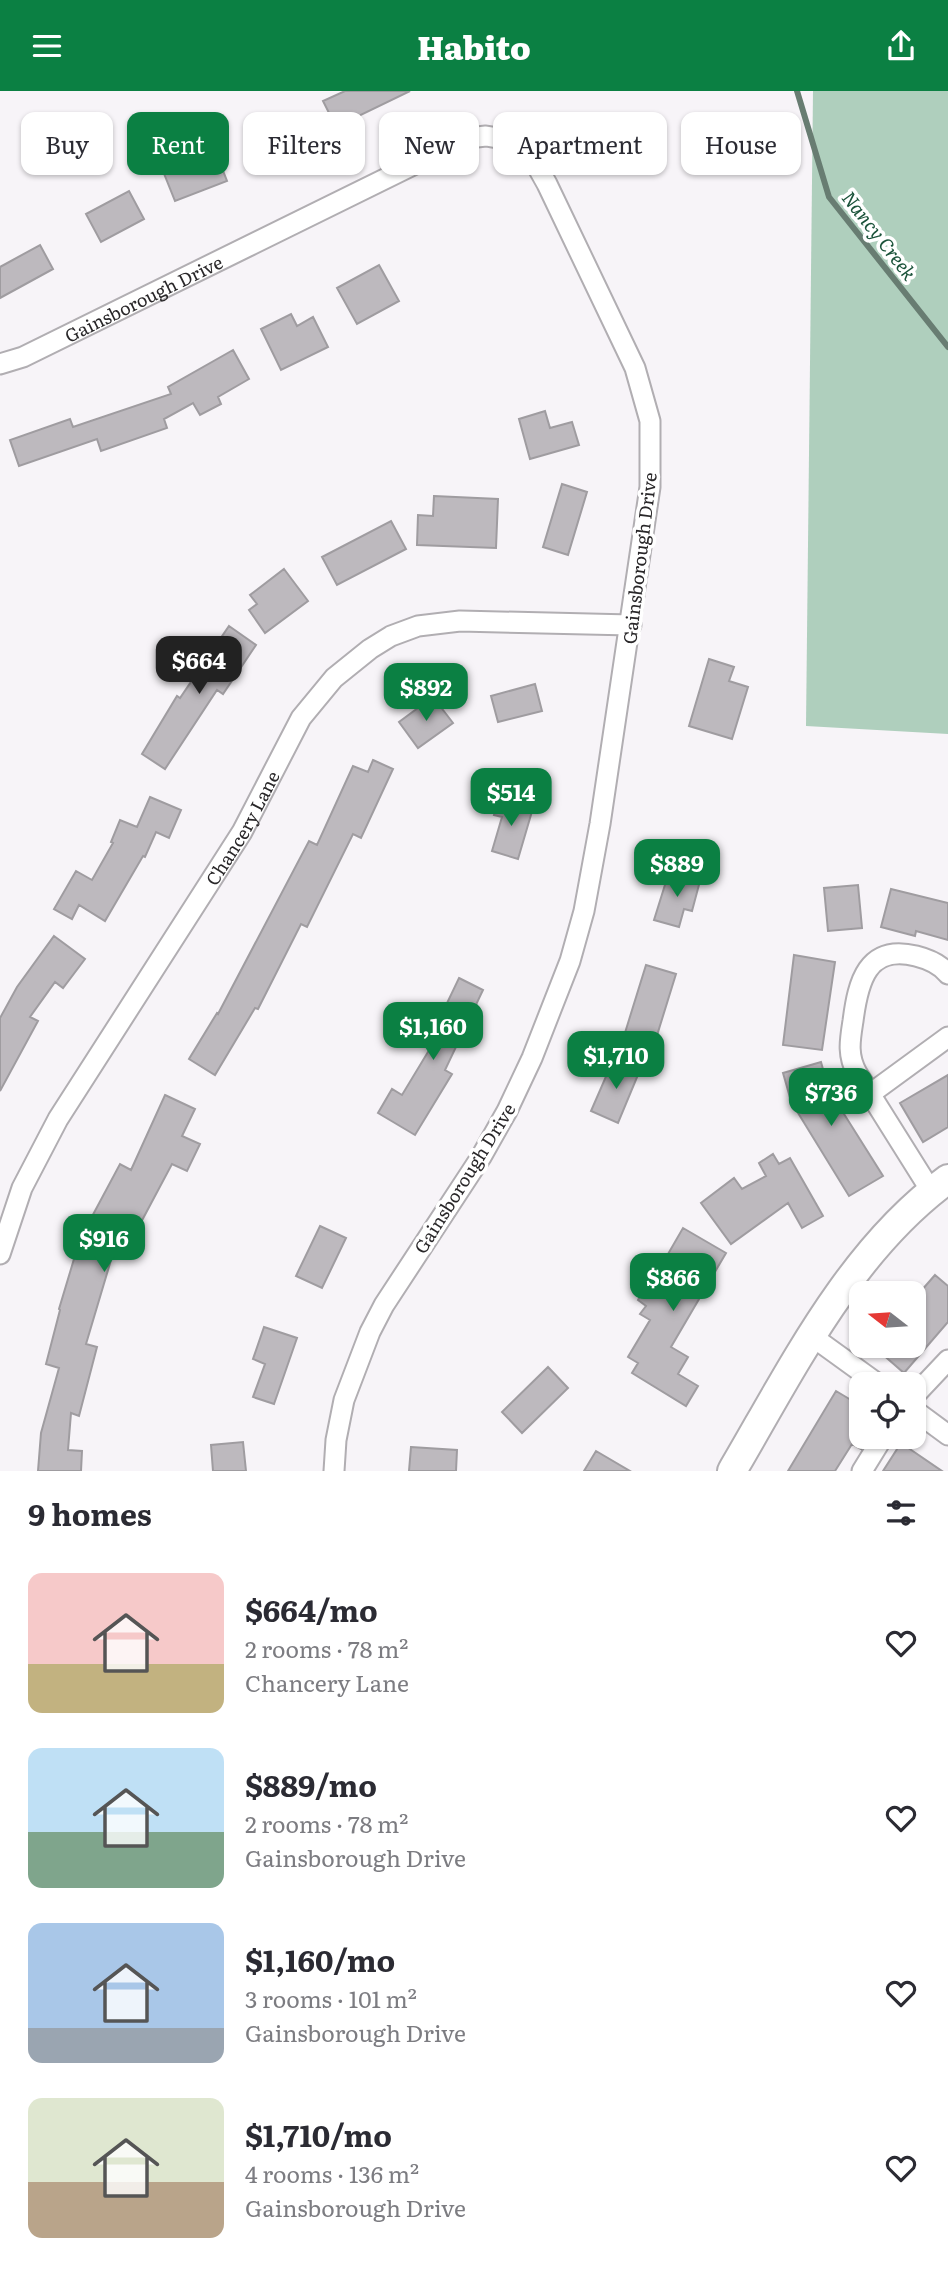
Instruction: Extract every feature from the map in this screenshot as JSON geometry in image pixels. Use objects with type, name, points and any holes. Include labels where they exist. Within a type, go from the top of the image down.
[{"type":"street","name":"Gainsborough Drive","points":[[0,363],[23,357],[468,138],[486,136],[516,141],[528,151],[547,184],[635,367],[650,422],[650,487],[631,625],[584,911],[570,961],[546,1024],[507,1111],[481,1157],[391,1294],[370,1332],[344,1400],[334,1471]]},
{"type":"street","name":"Chancery Lane","points":[[0,1254],[22,1188],[58,1119],[242,832],[301,718],[334,678],[370,649],[391,636],[418,626],[460,621],[631,625]]},
{"type":"street","points":[[732,1471],[852,1276],[876,1245],[940,1185],[870,1094],[851,1063],[849,1050],[856,991],[862,976],[882,957],[896,953],[922,957],[934,962],[948,974]]},
{"type":"street","points":[[870,1094],[948,1037]]},
{"type":"street","points":[[813,1337],[861,1372]]},
{"type":"street","points":[[926,1383],[948,1360]]},
{"type":"street","points":[[926,1419],[948,1436]]},
{"type":"street","points":[[862,1471],[876,1449]]},
{"type":"green space","points":[[813,91],[948,91],[948,734],[806,726]]},
{"type":"building","points":[[345,91],[410,91],[365,113],[328,112],[323,101]]},
{"type":"building","points":[[165,175],[225,175],[227,181],[175,201]]},
{"type":"building","points":[[129,191],[144,219],[101,242],[86,214]]},
{"type":"building","points":[[40,245],[53,269],[0,298],[0,267]]},
{"type":"building","points":[[379,265],[399,301],[357,324],[337,288]]},
{"type":"building","points":[[291,314],[297,326],[313,317],[328,347],[281,370],[261,329]]},
{"type":"building","points":[[233,350],[249,379],[218,397],[221,404],[200,415],[193,403],[164,419],[167,428],[101,451],[97,439],[19,466],[10,440],[70,419],[73,427],[171,394],[168,387]]},
{"type":"building","points":[[545,411],[550,428],[572,422],[579,445],[530,459],[519,419]]},
{"type":"building","points":[[562,484],[587,492],[568,555],[543,547]]},
{"type":"building","points":[[434,496],[498,499],[496,548],[417,545],[418,515],[433,516]]},
{"type":"building","points":[[391,521],[406,549],[337,585],[322,557]]},
{"type":"building","points":[[284,569],[308,601],[265,633],[249,610],[257,604],[250,595]]},
{"type":"building","points":[[229,626],[256,645],[223,694],[217,690],[165,769],[142,754],[177,696],[180,698]]},
{"type":"building","points":[[709,659],[734,667],[729,681],[748,687],[732,739],[689,726]]},
{"type":"building","points":[[535,684],[542,711],[498,722],[491,696]]},
{"type":"building","points":[[433,697],[453,723],[418,748],[399,722]]},
{"type":"building","points":[[373,760],[393,769],[361,838],[353,834],[307,927],[301,924],[258,1009],[255,1008],[215,1075],[189,1059],[218,1014],[309,841],[317,845],[353,766],[368,772]]},
{"type":"building","points":[[150,797],[181,810],[169,838],[156,832],[145,857],[143,856],[105,921],[79,905],[72,919],[54,909],[76,871],[92,880],[113,843],[111,842],[120,820],[137,827]]},
{"type":"building","points":[[500,798],[533,808],[518,859],[492,851],[502,817],[494,815]]},
{"type":"building","points":[[669,872],[700,881],[692,911],[684,909],[679,927],[654,920]]},
{"type":"building","points":[[858,885],[862,928],[828,931],[824,888]]},
{"type":"building","points":[[891,889],[948,903],[948,940],[916,931],[915,936],[881,927]]},
{"type":"building","points":[[54,936],[85,959],[63,988],[55,982],[30,1017],[38,1021],[0,1091],[0,1018],[17,987]]},
{"type":"building","points":[[794,955],[835,962],[822,1050],[783,1045]]},
{"type":"building","points":[[646,965],[676,974],[654,1045],[624,1036]]},
{"type":"building","points":[[459,978],[483,990],[445,1070],[452,1074],[415,1135],[378,1113],[392,1089],[402,1095],[431,1047],[427,1045]]},
{"type":"building","points":[[614,1058],[640,1070],[618,1123],[591,1111]]},
{"type":"building","points":[[821,1062],[834,1109],[839,1106],[883,1176],[849,1196],[793,1108],[783,1073]]},
{"type":"building","points":[[948,1075],[948,1127],[923,1142],[900,1103]]},
{"type":"building","points":[[165,1095],[195,1109],[182,1136],[200,1144],[187,1171],[172,1164],[139,1226],[125,1218],[104,1258],[111,1260],[86,1344],[97,1347],[79,1416],[71,1413],[68,1450],[82,1451],[81,1471],[38,1471],[41,1433],[59,1368],[46,1364],[80,1239],[120,1164],[131,1170]]},
{"type":"building","points":[[773,1154],[779,1164],[790,1158],[823,1216],[802,1228],[788,1203],[731,1244],[701,1203],[734,1178],[742,1189],[766,1176],[759,1163]]},
{"type":"building","points":[[320,1226],[346,1238],[322,1288],[296,1276]]},
{"type":"building","points":[[683,1228],[726,1253],[671,1347],[688,1357],[678,1374],[698,1386],[686,1406],[632,1373],[638,1363],[628,1357],[650,1320],[640,1314],[646,1306],[638,1300],[646,1286],[649,1287]]},
{"type":"building","points":[[935,1275],[948,1286],[948,1322],[926,1348],[926,1285]]},
{"type":"building","points":[[264,1327],[297,1338],[274,1404],[253,1397],[265,1364],[253,1359]]},
{"type":"building","points":[[887,1358],[917,1358],[903,1372]]},
{"type":"building","points":[[548,1367],[568,1388],[522,1433],[502,1412]]},
{"type":"building","points":[[836,1391],[849,1399],[849,1449],[835,1471],[788,1471]]},
{"type":"building","points":[[243,1442],[246,1471],[213,1471],[211,1445]]},
{"type":"building","points":[[411,1447],[457,1450],[456,1471],[409,1471]]},
{"type":"building","points":[[897,1449],[910,1449],[942,1471],[883,1471]]},
{"type":"building","points":[[596,1451],[630,1471],[584,1471]]},
{"type":"waterway","name":"Nancy Creek","points":[[797,91],[829,197],[948,347]]}]
